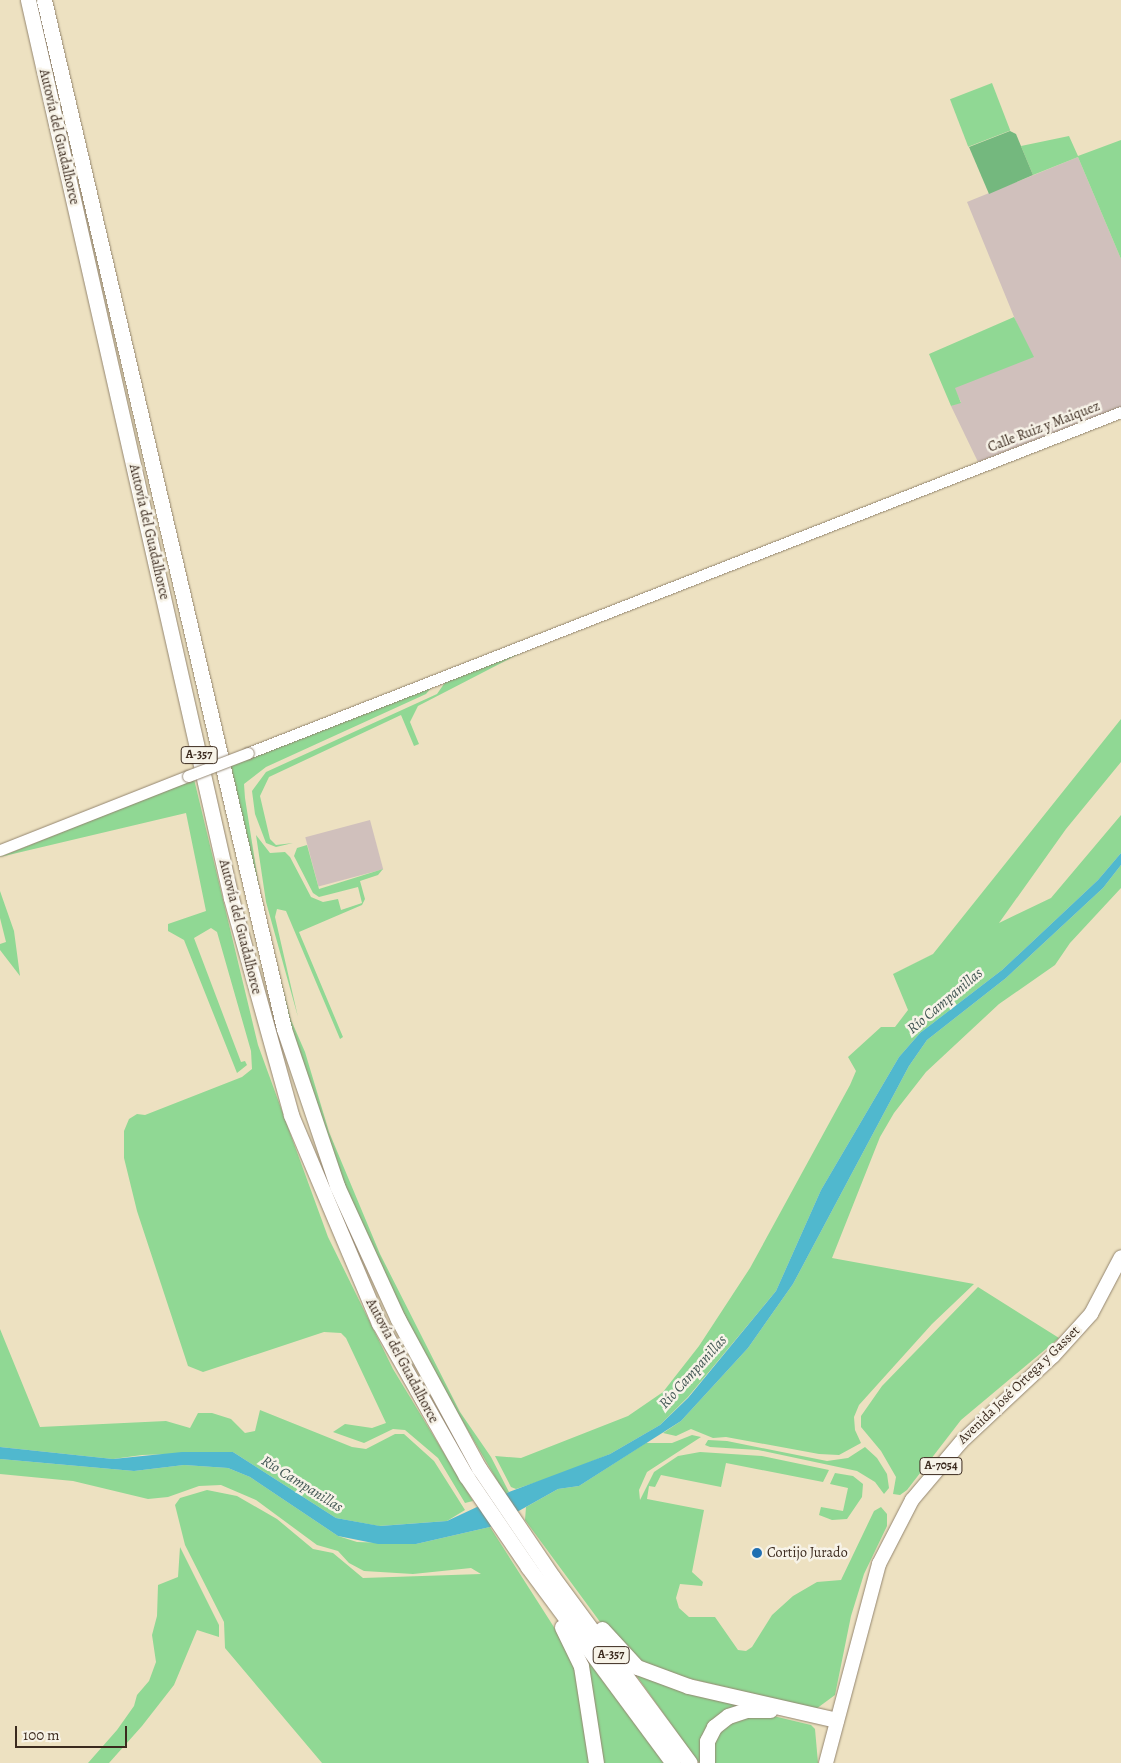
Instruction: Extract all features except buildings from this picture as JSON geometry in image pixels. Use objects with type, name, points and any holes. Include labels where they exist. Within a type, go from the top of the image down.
[{"type":"highway","name":"Autovía del Guadalhorce","points":[[28,0],[229,888],[267,1034],[291,1115],[379,1323],[527,1557],[673,1763]]},
{"type":"highway","name":"Autovía del Guadalhorce","points":[[44,0],[284,1029],[337,1186],[472,1472]]},
{"type":"highway","name":"Autovía del Guadalhorce","points":[[527,1557],[552,1576],[690,1763]]},
{"type":"highway","points":[[527,1557],[538,1589],[570,1640],[581,1666],[596,1763]]},
{"type":"highway","points":[[552,1576],[637,1667],[688,1686],[835,1724]]},
{"type":"highway","points":[[707,1763],[707,1741],[714,1727],[728,1716],[746,1710],[770,1710],[835,1724]]},
{"type":"main road","name":"Avenida José Ortega y Gasset","points":[[826,1763],[879,1564],[912,1500],[960,1442],[1053,1356],[1091,1314],[1121,1257]]},
{"type":"street","name":"Calle Ruiz y Maiquez","points":[[0,850],[1121,412]]},
{"type":"shaded area","points":[[1078,157],[1121,259],[1121,407],[978,462],[951,406],[961,402],[954,388],[1017,324],[967,202]]},
{"type":"shaded area","points":[[370,820],[383,869],[318,887],[305,837]]},
{"type":"green space","points":[[992,83],[1010,131],[968,147],[950,99]]},
{"type":"green space","points":[[1010,131],[1016,134],[1033,175],[989,194],[969,147]]},
{"type":"green space","points":[[1069,136],[1078,156],[1121,140],[1121,259],[1078,157],[1033,175],[1021,146]]},
{"type":"green space","points":[[1014,317],[1034,357],[955,388],[961,403],[951,406],[929,354]]},
{"type":"green space","points":[[532,647],[418,706],[410,722],[419,744],[414,746],[401,715],[269,777],[260,796],[270,839],[276,845],[293,843],[276,847],[266,843],[255,814],[252,791],[266,772],[437,694],[446,681]]},
{"type":"green space","points":[[432,687],[426,694],[266,767],[244,784],[245,798],[262,906],[291,1020],[305,1052],[329,1132],[380,1254],[460,1412],[491,1457],[509,1492],[505,1494],[424,1355],[358,1218],[331,1151],[287,1021],[226,767]]},
{"type":"green space","points":[[1121,719],[1121,762],[1066,829],[999,923],[1051,898],[1121,815],[1121,853],[1098,880],[1002,970],[920,1033],[899,1057],[821,1190],[776,1291],[688,1397],[660,1425],[610,1454],[558,1475],[516,1489],[511,1487],[495,1456],[521,1458],[628,1416],[663,1392],[699,1346],[750,1268],[850,1085],[856,1071],[848,1057],[881,1027],[895,1027],[908,1010],[893,974],[933,954]]},
{"type":"green space","points":[[194,779],[258,1045],[328,1237],[393,1369],[473,1501],[465,1503],[438,1458],[405,1430],[393,1429],[364,1443],[333,1432],[345,1424],[372,1428],[386,1423],[346,1338],[341,1333],[324,1332],[203,1372],[188,1366],[137,1211],[124,1158],[124,1131],[129,1119],[137,1114],[145,1115],[242,1077],[252,1069],[251,1051],[217,932],[211,928],[194,938],[241,1062],[245,1061],[247,1065],[237,1073],[184,940],[168,931],[168,924],[206,911],[186,813],[0,857]]},
{"type":"green space","points":[[256,835],[270,853],[285,852],[290,857],[311,897],[323,902],[338,899],[341,910],[362,903],[358,887],[319,897],[313,893],[294,856],[297,848],[307,845],[319,889],[383,869],[378,875],[360,881],[365,899],[362,905],[299,932],[343,1037],[340,1039],[286,911],[277,909],[275,917],[298,1017],[266,902]]},
{"type":"green space","points":[[1121,865],[1121,888],[1070,943],[1055,965],[999,1004],[926,1072],[894,1113],[880,1137],[832,1258],[974,1284],[932,1324],[859,1405],[854,1417],[855,1430],[861,1443],[839,1455],[819,1454],[726,1437],[713,1438],[691,1429],[676,1436],[663,1433],[681,1421],[748,1348],[793,1284],[909,1066],[927,1040],[1006,978],[1103,888]]},
{"type":"green space","points":[[0,891],[14,931],[20,976],[0,950],[0,944],[6,942],[0,918]]},
{"type":"green space","points":[[978,1287],[1059,1338],[961,1420],[907,1490],[900,1495],[893,1494],[896,1477],[881,1451],[861,1427],[861,1416],[882,1386]]},
{"type":"green space","points":[[0,1329],[40,1427],[166,1421],[190,1428],[198,1413],[212,1413],[231,1419],[245,1433],[255,1431],[260,1410],[352,1447],[366,1449],[395,1434],[404,1434],[434,1461],[465,1510],[447,1521],[379,1526],[336,1518],[233,1452],[142,1455],[113,1459],[0,1447]]},
{"type":"green space","points":[[692,1435],[701,1437],[647,1472],[639,1490],[640,1500],[654,1472],[678,1456],[700,1452],[762,1456],[829,1470],[823,1482],[726,1463],[721,1487],[661,1475],[655,1487],[649,1486],[647,1499],[704,1510],[692,1572],[703,1582],[702,1586],[680,1584],[676,1598],[679,1608],[689,1617],[715,1617],[738,1650],[746,1651],[752,1647],[772,1615],[793,1596],[817,1582],[841,1580],[874,1511],[881,1507],[887,1514],[887,1526],[864,1574],[851,1616],[835,1695],[816,1709],[662,1672],[637,1660],[606,1630],[525,1520],[526,1507],[558,1489],[579,1486],[646,1443],[672,1443]]},
{"type":"green space","points":[[708,1440],[727,1441],[827,1461],[848,1458],[865,1447],[877,1458],[887,1474],[889,1488],[884,1494],[875,1482],[857,1471],[758,1450],[710,1447],[705,1445]]},
{"type":"green space","points":[[0,1459],[134,1471],[184,1465],[228,1468],[250,1477],[338,1536],[357,1542],[416,1544],[490,1527],[559,1635],[575,1667],[590,1763],[322,1763],[225,1648],[224,1622],[185,1545],[175,1505],[180,1498],[207,1490],[237,1496],[277,1519],[313,1549],[333,1553],[363,1578],[481,1574],[471,1568],[413,1574],[364,1571],[349,1563],[338,1551],[317,1545],[256,1500],[221,1485],[199,1486],[168,1497],[148,1499],[73,1481],[0,1474]]},
{"type":"green space","points":[[835,1473],[853,1476],[863,1484],[862,1497],[847,1519],[832,1520],[819,1515],[821,1507],[843,1511],[848,1488],[830,1484]]},
{"type":"green space","points":[[180,1547],[219,1625],[219,1637],[197,1630],[174,1685],[142,1726],[109,1763],[88,1763],[117,1730],[134,1706],[137,1695],[149,1681],[156,1662],[152,1635],[157,1616],[158,1585],[178,1577]]},
{"type":"green space","points":[[580,1650],[664,1763],[600,1763]]},
{"type":"green space","points":[[633,1671],[748,1703],[729,1710],[699,1763]]},
{"type":"green space","points":[[765,1714],[811,1725],[815,1729],[818,1763],[712,1763],[717,1731],[733,1718]]},
{"type":"water","points":[[1121,853],[1121,865],[1103,888],[1006,978],[927,1040],[909,1066],[793,1284],[748,1348],[681,1421],[579,1486],[558,1489],[490,1527],[416,1544],[378,1544],[338,1536],[250,1477],[228,1468],[184,1465],[134,1471],[0,1459],[0,1447],[113,1459],[182,1452],[233,1452],[336,1518],[380,1526],[447,1521],[509,1492],[610,1454],[660,1425],[688,1398],[776,1291],[821,1190],[899,1057],[920,1033],[1002,970],[1098,880]]},
{"type":"place","name":"Cortijo Jurado","points":[[757,1553]]},
{"type":"water label","name":"Río Campanillas","points":[[945,1001]]},
{"type":"water label","name":"Río Campanillas","points":[[693,1372]]},
{"type":"water label","name":"Río Campanillas","points":[[302,1484]]}]
